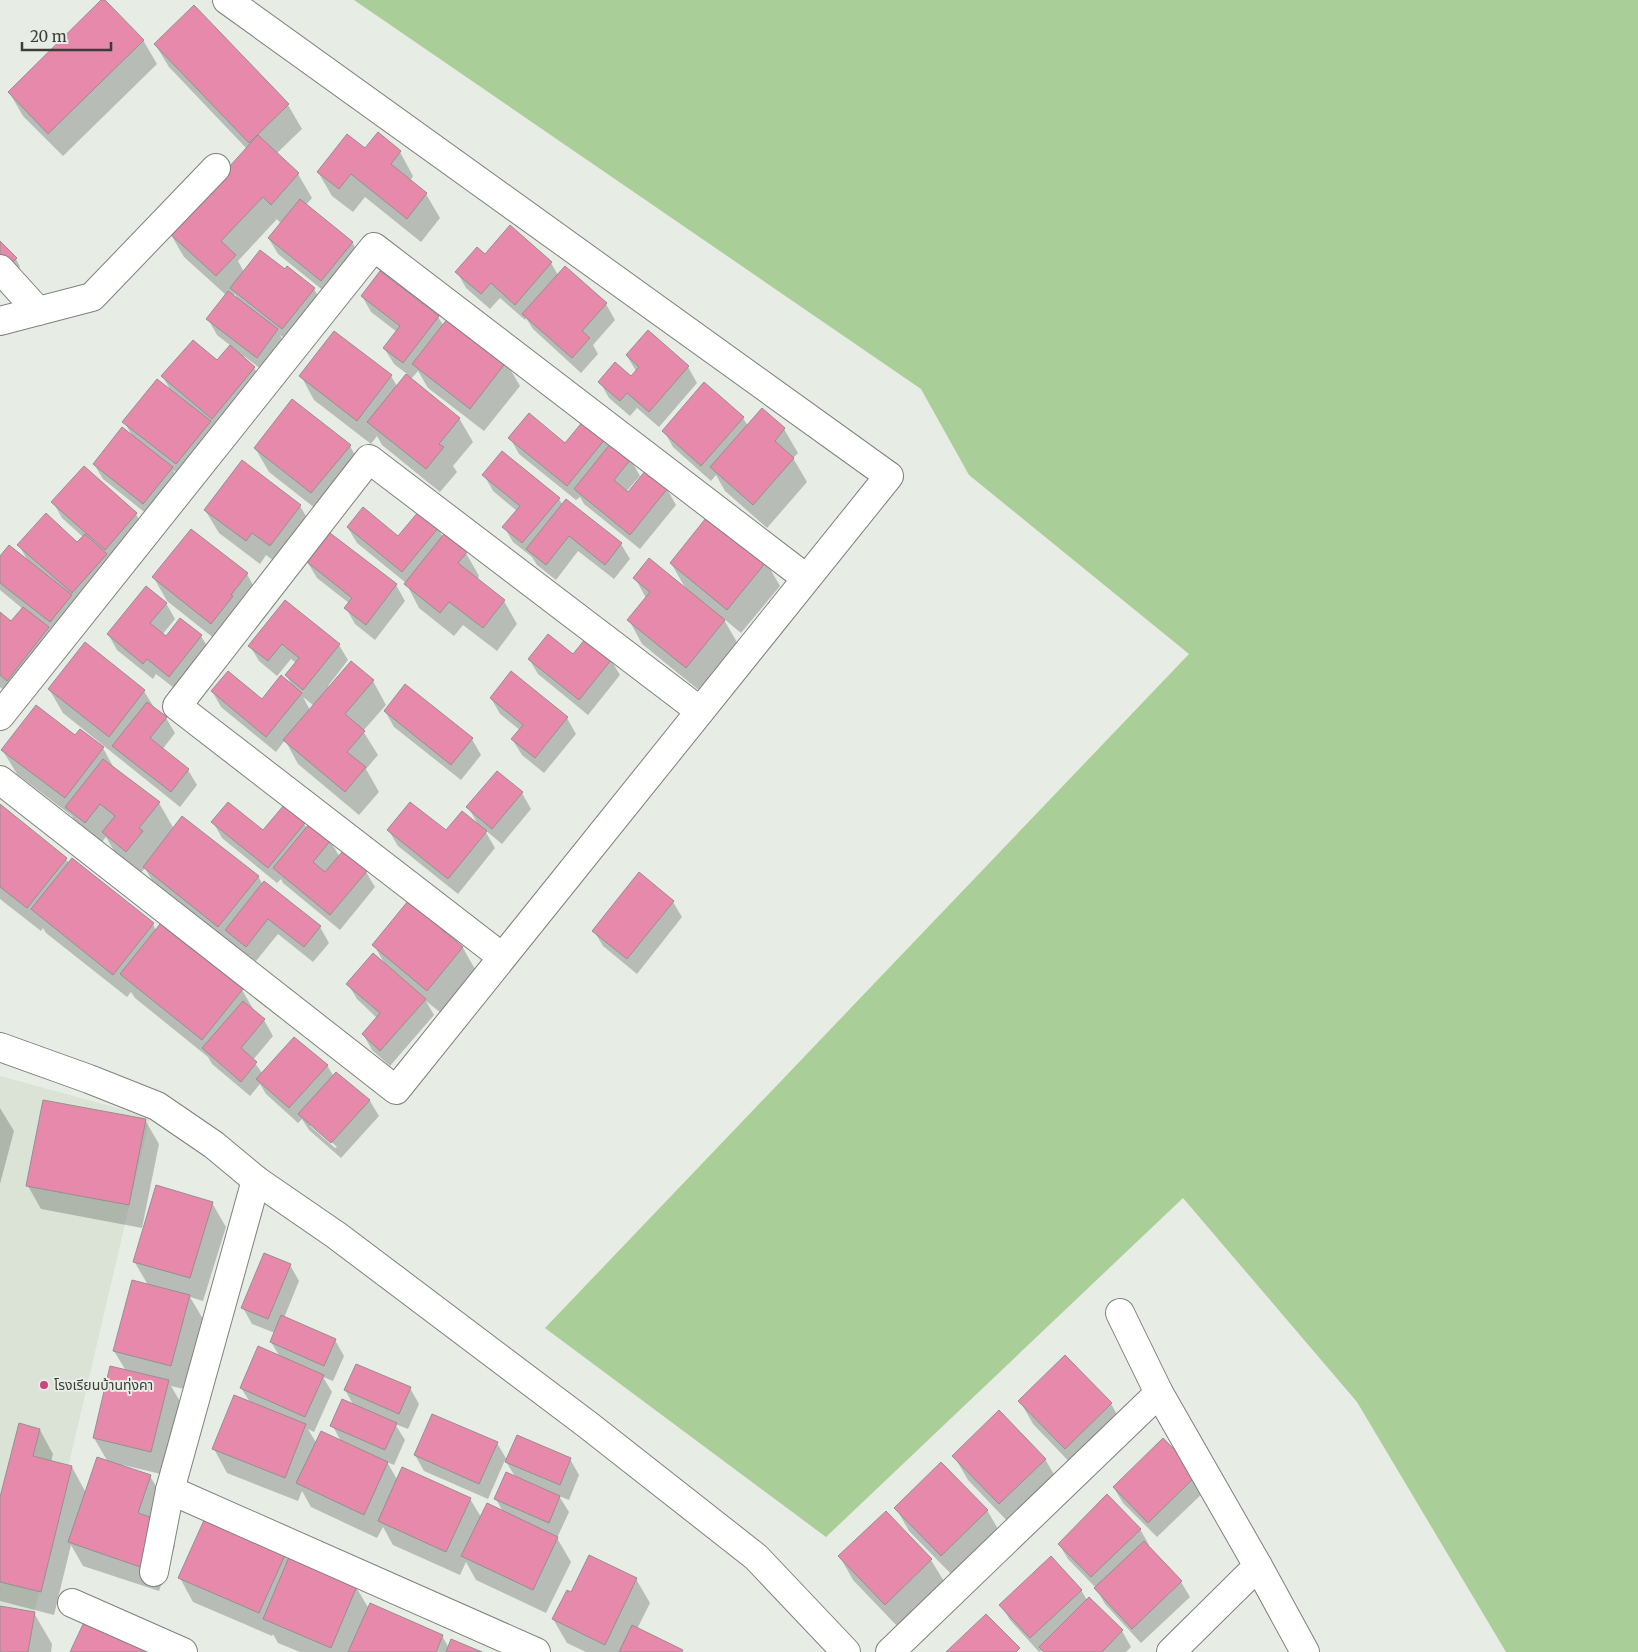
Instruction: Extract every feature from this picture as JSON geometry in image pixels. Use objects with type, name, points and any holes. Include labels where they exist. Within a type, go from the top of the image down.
[{"type":"street","points":[[0,780],[396,1090],[889,476],[227,0]]},
{"type":"street","points":[[0,321],[92,296],[216,168]]},
{"type":"street","points":[[0,716],[374,247],[806,578]]},
{"type":"street","points":[[0,269],[38,311]]},
{"type":"street","points":[[502,957],[177,706],[363,466],[370,459],[700,711]]},
{"type":"street","points":[[0,1047],[157,1106],[214,1145],[256,1180],[336,1235],[588,1425],[756,1557],[846,1652]]},
{"type":"street","points":[[154,1572],[170,1490],[256,1180]]},
{"type":"street","points":[[1120,1313],[1159,1392],[1305,1652]]},
{"type":"street","points":[[890,1652],[1159,1392]]},
{"type":"street","points":[[170,1490],[536,1652]]},
{"type":"street","points":[[1171,1652],[1258,1566]]},
{"type":"street","points":[[72,1603],[182,1652]]},
{"type":"shaded area","name":"โรงเรียนบ้านทุ่งคา","points":[[0,1076],[150,1117],[25,1652],[0,1652]]},
{"type":"green space","points":[[354,0],[1638,0],[1638,1652],[1506,1652],[1357,1402],[1183,1198],[826,1537],[545,1328],[1189,654],[969,475],[921,389]]},
{"type":"building","points":[[101,0],[105,0],[144,40],[48,134],[8,92]]},
{"type":"building","points":[[194,5],[289,104],[249,143],[154,44]]},
{"type":"building","points":[[378,132],[401,151],[391,164],[427,193],[407,219],[351,174],[339,189],[317,172],[347,134],[365,148]]},
{"type":"building","points":[[258,135],[299,173],[271,205],[263,197],[221,241],[236,255],[216,276],[169,233]]},
{"type":"building","points":[[300,199],[353,242],[321,281],[268,238]]},
{"type":"building","points":[[510,225],[552,262],[515,305],[491,283],[481,294],[455,272],[477,247],[485,254]]},
{"type":"building","points":[[0,241],[17,258],[0,275]]},
{"type":"building","points":[[260,250],[285,269],[287,266],[315,288],[282,329],[230,288]]},
{"type":"building","points":[[565,266],[607,303],[582,331],[590,338],[572,358],[522,314]]},
{"type":"building","points":[[380,271],[439,316],[403,363],[383,348],[400,326],[361,296]]},
{"type":"building","points":[[228,291],[278,329],[257,358],[206,319]]},
{"type":"building","points":[[448,318],[507,361],[470,409],[412,364]]},
{"type":"building","points":[[648,330],[689,366],[649,412],[627,393],[620,401],[598,382],[615,362],[631,376],[639,367],[626,355]]},
{"type":"building","points":[[334,331],[392,375],[357,421],[299,376]]},
{"type":"building","points":[[193,340],[217,360],[230,345],[255,367],[212,419],[161,376]]},
{"type":"building","points":[[406,374],[460,418],[439,444],[444,447],[426,469],[367,422]]},
{"type":"building","points":[[157,379],[211,421],[176,464],[122,422]]},
{"type":"building","points":[[704,382],[744,417],[701,466],[662,431]]},
{"type":"building","points":[[292,399],[351,445],[311,493],[254,448]]},
{"type":"building","points":[[762,408],[785,428],[775,441],[794,458],[753,505],[710,467]]},
{"type":"building","points":[[529,413],[565,443],[584,420],[606,438],[567,486],[508,438]]},
{"type":"building","points":[[122,427],[173,467],[143,504],[93,464]]},
{"type":"building","points":[[611,443],[631,459],[614,480],[628,492],[646,470],[668,488],[630,535],[574,489]]},
{"type":"building","points":[[502,451],[560,498],[522,543],[502,527],[520,506],[482,475]]},
{"type":"building","points":[[242,460],[301,505],[270,546],[252,533],[246,541],[204,510]]},
{"type":"building","points":[[84,466],[137,513],[105,550],[51,502]]},
{"type":"building","points":[[566,499],[622,543],[605,565],[569,536],[546,565],[526,549]]},
{"type":"building","points":[[363,507],[398,536],[419,511],[439,527],[402,572],[347,527]]},
{"type":"building","points":[[46,513],[77,542],[85,534],[107,554],[72,593],[17,545]]},
{"type":"building","points":[[706,518],[737,543],[740,539],[767,561],[727,610],[670,563]]},
{"type":"building","points":[[191,529],[248,573],[211,624],[152,577]]},
{"type":"building","points":[[330,533],[397,584],[366,625],[344,608],[352,598],[307,562]]},
{"type":"building","points":[[444,534],[467,552],[458,563],[505,600],[483,628],[449,602],[440,613],[404,584]]},
{"type":"building","points":[[9,545],[72,595],[50,622],[0,583],[0,556]]},
{"type":"building","points":[[649,558],[725,620],[686,668],[627,620],[650,592],[633,578]]},
{"type":"building","points":[[146,586],[167,603],[150,623],[166,636],[180,618],[202,635],[169,677],[147,659],[143,664],[107,634]]},
{"type":"building","points":[[285,600],[340,644],[303,690],[285,675],[299,658],[282,644],[268,661],[248,646]]},
{"type":"building","points":[[23,607],[49,627],[7,681],[0,675],[0,612],[11,621]]},
{"type":"building","points":[[548,634],[573,654],[586,638],[612,659],[579,700],[528,659]]},
{"type":"building","points":[[85,642],[145,690],[109,737],[48,689]]},
{"type":"building","points":[[351,661],[374,680],[345,714],[365,731],[347,752],[366,767],[345,792],[283,740]]},
{"type":"building","points":[[228,671],[262,699],[281,675],[302,693],[266,737],[211,691]]},
{"type":"building","points":[[511,671],[568,717],[535,758],[511,739],[523,725],[490,698]]},
{"type":"building","points":[[405,684],[473,738],[451,765],[384,711]]},
{"type":"building","points":[[147,702],[167,717],[150,738],[189,769],[171,792],[112,746]]},
{"type":"building","points":[[36,705],[75,735],[80,729],[104,747],[65,798],[1,750]]},
{"type":"building","points":[[103,759],[160,802],[139,828],[143,831],[126,852],[102,832],[115,816],[100,804],[85,823],[65,807]]},
{"type":"building","points":[[497,771],[523,792],[492,829],[466,807]]},
{"type":"building","points":[[228,802],[263,830],[284,805],[305,823],[268,868],[211,822]]},
{"type":"building","points":[[410,802],[446,830],[462,811],[487,831],[448,879],[387,830]]},
{"type":"building","points":[[0,804],[67,858],[27,908],[0,887]]},
{"type":"building","points":[[182,816],[259,876],[218,927],[143,867]]},
{"type":"building","points":[[310,823],[331,840],[313,862],[325,872],[343,851],[367,871],[330,915],[273,868]]},
{"type":"building","points":[[72,858],[154,923],[113,975],[31,909]]},
{"type":"building","points":[[639,872],[674,901],[627,959],[592,931]]},
{"type":"building","points":[[264,881],[321,926],[304,947],[268,919],[246,947],[225,930]]},
{"type":"building","points":[[408,901],[463,947],[427,991],[372,945]]},
{"type":"building","points":[[160,924],[243,989],[202,1040],[120,974]]},
{"type":"building","points":[[373,953],[426,999],[380,1051],[362,1034],[380,1013],[346,984]]},
{"type":"building","points":[[243,1001],[265,1019],[241,1048],[257,1062],[241,1082],[202,1048]]},
{"type":"building","points":[[294,1037],[328,1065],[289,1108],[256,1079]]},
{"type":"building","points":[[336,1072],[370,1100],[331,1143],[298,1114]]},
{"type":"building","points":[[43,1100],[146,1119],[129,1205],[26,1186]]},
{"type":"building","points":[[156,1185],[213,1202],[190,1278],[133,1262]]},
{"type":"building","points":[[264,1253],[291,1264],[268,1319],[241,1308]]},
{"type":"building","points":[[132,1280],[190,1295],[171,1366],[113,1351]]},
{"type":"building","points":[[281,1315],[336,1339],[324,1366],[270,1342]]},
{"type":"building","points":[[258,1346],[324,1375],[305,1417],[240,1388]]},
{"type":"building","points":[[1065,1355],[1112,1403],[1065,1449],[1018,1401]]},
{"type":"building","points":[[356,1364],[411,1387],[399,1414],[344,1390]]},
{"type":"building","points":[[110,1366],[169,1380],[151,1452],[93,1438]]},
{"type":"building","points":[[234,1395],[306,1424],[285,1478],[212,1449]]},
{"type":"building","points":[[342,1399],[397,1423],[385,1450],[330,1426]]},
{"type":"building","points":[[999,1410],[1046,1459],[999,1504],[952,1456]]},
{"type":"building","points":[[432,1414],[498,1442],[479,1484],[414,1455]]},
{"type":"building","points":[[19,1423],[40,1429],[33,1456],[72,1466],[41,1592],[0,1582],[0,1497]]},
{"type":"building","points":[[321,1431],[388,1462],[364,1515],[296,1483]]},
{"type":"building","points":[[517,1435],[571,1458],[560,1485],[505,1462]]},
{"type":"building","points":[[1163,1438],[1198,1474],[1148,1523],[1113,1487]]},
{"type":"building","points":[[97,1457],[151,1475],[138,1513],[162,1521],[146,1569],[68,1542]]},
{"type":"building","points":[[941,1462],[988,1510],[941,1556],[894,1508]]},
{"type":"building","points":[[402,1467],[471,1498],[446,1552],[378,1521]]},
{"type":"building","points":[[506,1472],[560,1496],[549,1523],[494,1499]]},
{"type":"building","points":[[1107,1494],[1141,1529],[1091,1577],[1058,1544]]},
{"type":"building","points":[[487,1503],[558,1537],[533,1590],[461,1556]]},
{"type":"building","points":[[886,1511],[932,1559],[885,1605],[838,1556]]},
{"type":"building","points":[[205,1518],[286,1553],[259,1613],[178,1578]]},
{"type":"building","points":[[1144,1541],[1182,1581],[1132,1629],[1094,1588]]},
{"type":"building","points":[[589,1555],[637,1578],[605,1645],[552,1619],[567,1590],[571,1592]]},
{"type":"building","points":[[1051,1556],[1082,1590],[1030,1638],[999,1605]]},
{"type":"building","points":[[289,1557],[357,1586],[331,1648],[263,1619]]},
{"type":"building","points":[[1089,1597],[1123,1630],[1102,1652],[1044,1652],[1039,1647]]},
{"type":"building","points":[[370,1603],[443,1635],[436,1652],[348,1652]]},
{"type":"building","points":[[0,1606],[35,1612],[28,1652],[0,1652]]},
{"type":"building","points":[[986,1614],[1020,1648],[1016,1652],[946,1652]]},
{"type":"building","points":[[85,1620],[148,1648],[146,1652],[70,1652]]},
{"type":"building","points":[[632,1625],[683,1650],[682,1652],[619,1652]]},
{"type":"building","points":[[451,1639],[482,1652],[446,1652]]},
{"type":"place","name":"โรงเรียนบ้านทุ่งคา","points":[[44,1385]]}]
